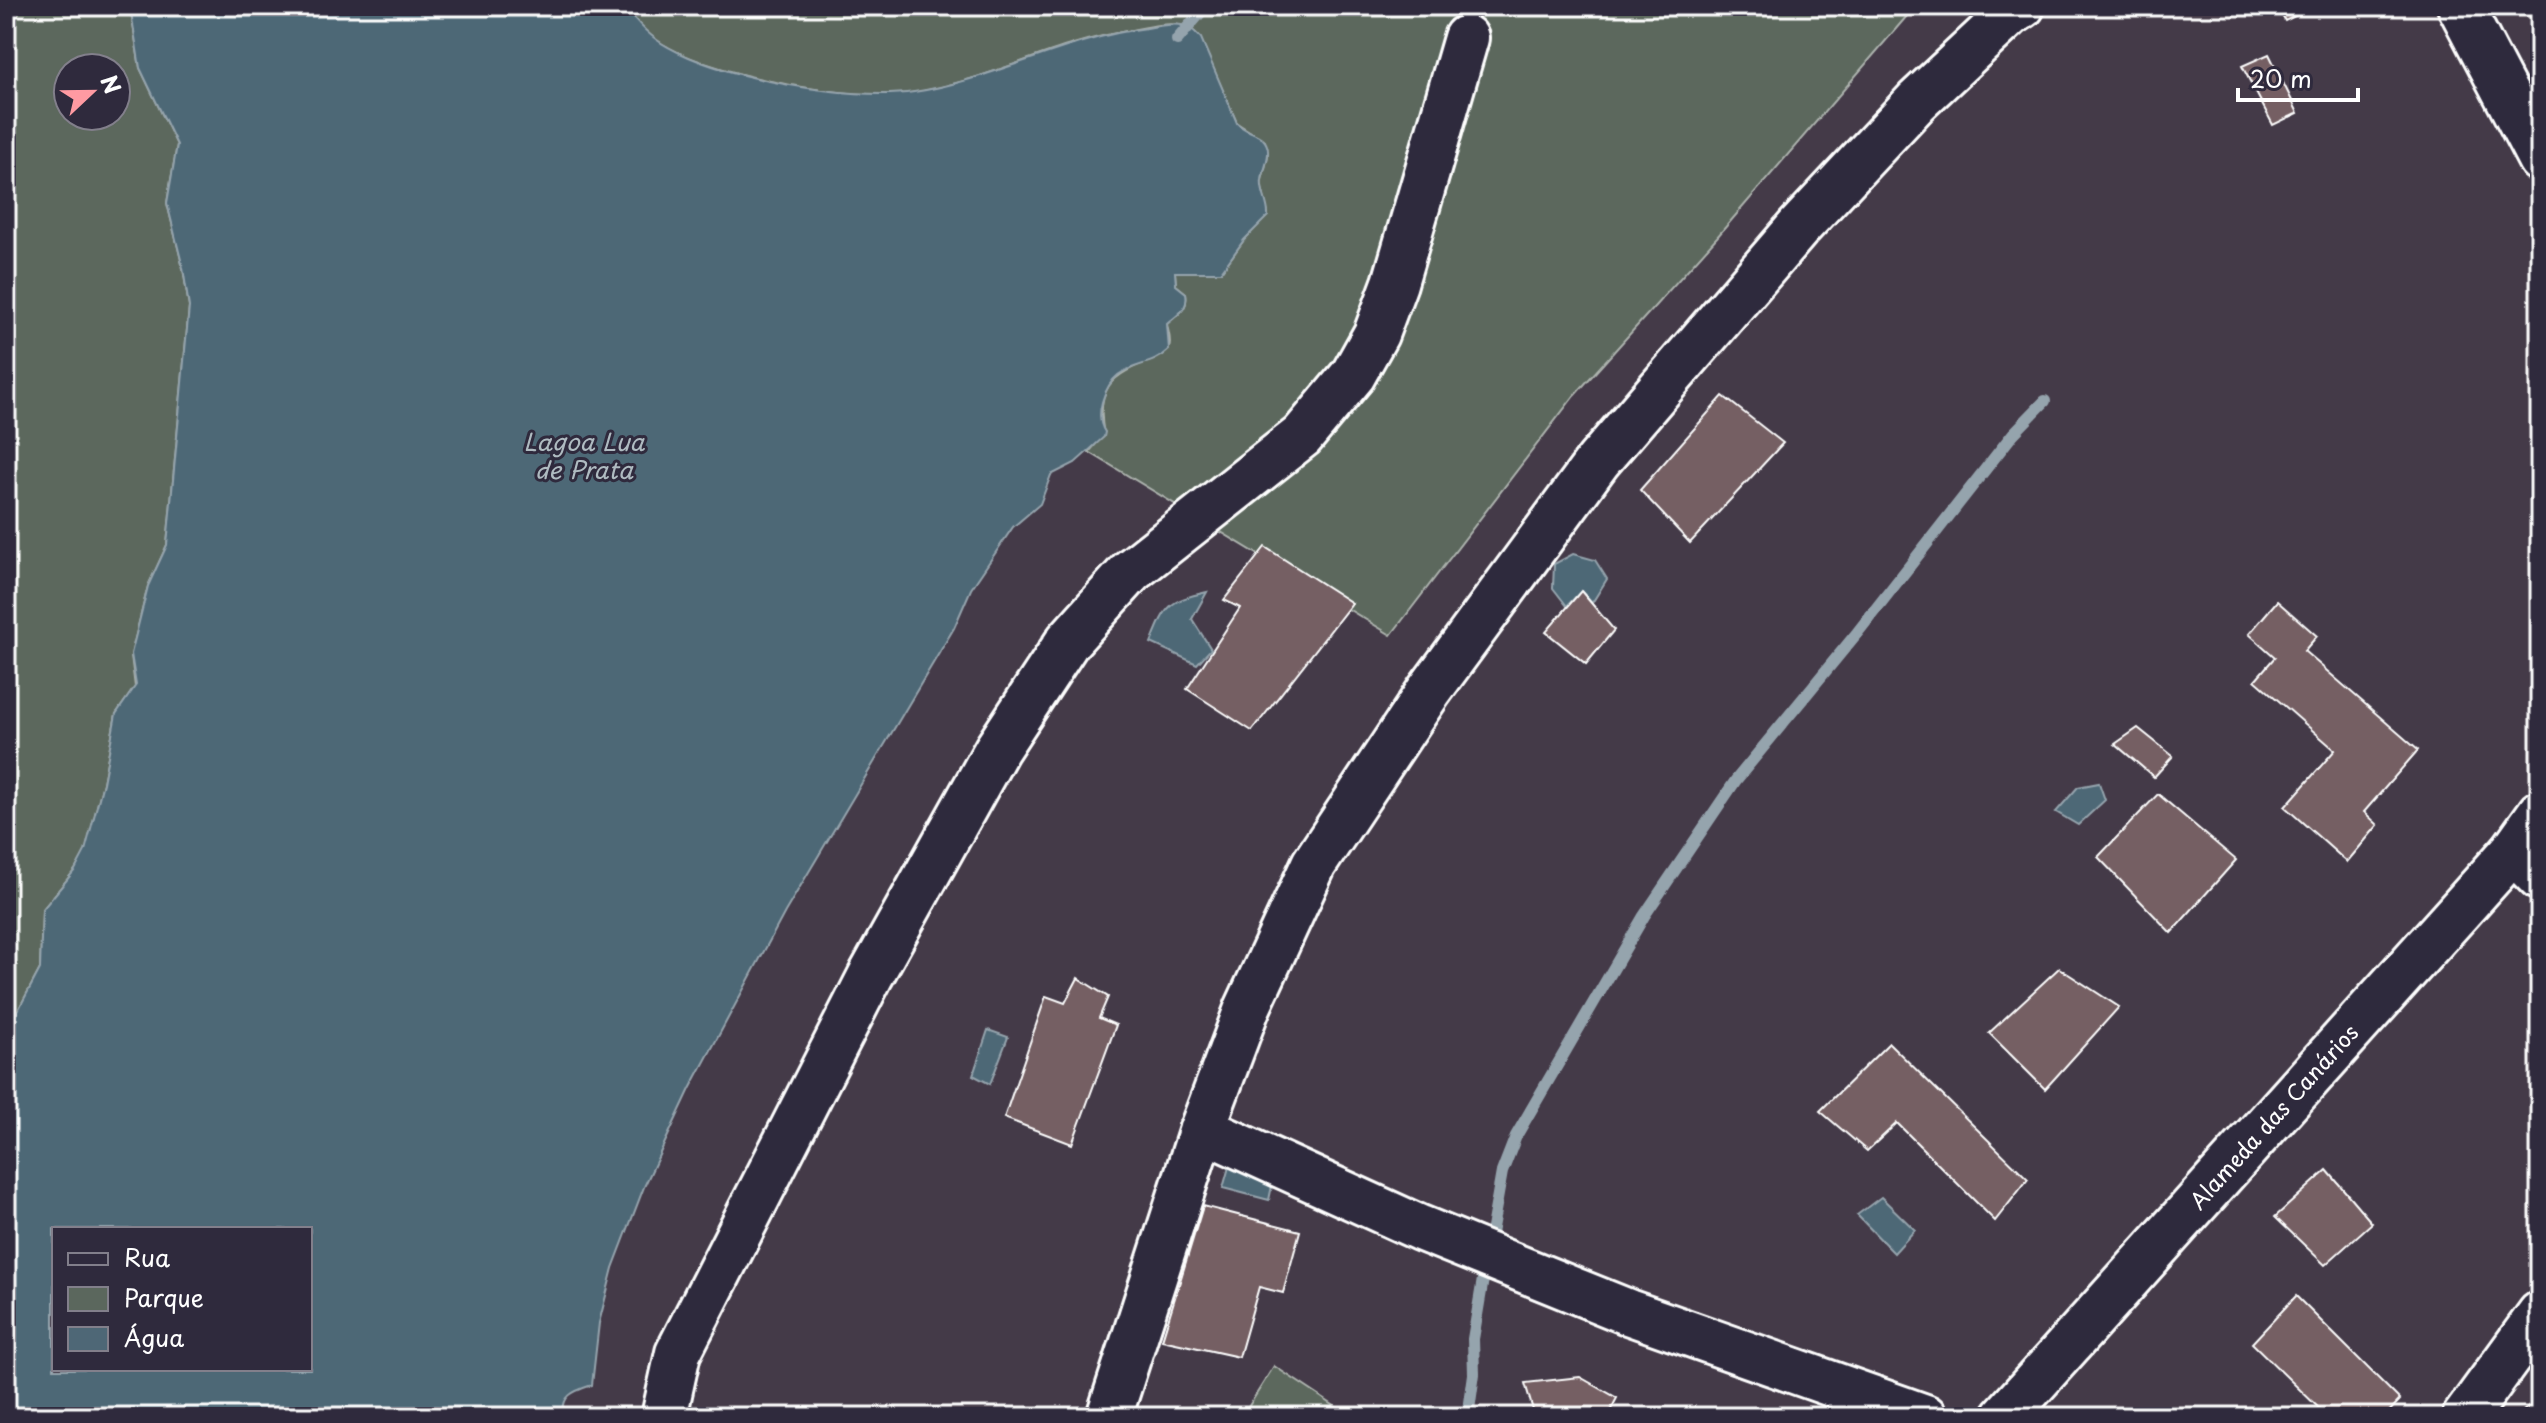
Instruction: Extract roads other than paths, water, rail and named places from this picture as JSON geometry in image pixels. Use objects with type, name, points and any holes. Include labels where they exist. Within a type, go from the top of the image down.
[{"type":"street","points":[[1109,1417],[1202,1129],[1247,1009],[1314,864],[1429,691],[1598,461],[1799,227],[1917,101],[2022,6]]},
{"type":"street","points":[[2460,6],[2540,159]]},
{"type":"street","points":[[664,1417],[678,1353],[871,975],[997,749],[1060,653],[1131,571],[1302,436],[1353,375],[1376,334],[1395,283],[1466,38]]},
{"type":"street","name":"Alameda das Canários","points":[[2004,1417],[2526,864],[2540,813]]},
{"type":"street","points":[[1202,1129],[1420,1228],[1628,1312],[1925,1417]]},
{"type":"street","points":[[2465,1417],[2540,1314]]},
{"type":"water","name":"Lagoa Lua de Prata","points":[[130,6],[625,6],[644,29],[661,43],[721,69],[788,85],[887,94],[944,86],[1117,33],[1178,24],[1190,28],[1201,38],[1237,123],[1263,139],[1268,148],[1262,184],[1268,216],[1244,240],[1221,272],[1175,272],[1176,285],[1186,293],[1186,304],[1167,324],[1169,350],[1115,378],[1102,402],[1100,414],[1104,437],[1075,463],[1051,475],[1040,504],[1013,527],[971,589],[954,628],[785,912],[690,1089],[644,1187],[613,1268],[599,1323],[592,1385],[566,1399],[564,1417],[6,1417],[6,1033],[40,969],[42,910],[75,870],[85,851],[103,783],[116,714],[136,685],[131,654],[148,586],[167,545],[189,307],[167,203],[177,145],[140,68]]},
{"type":"water","points":[[1573,554],[1595,560],[1607,579],[1592,603],[1581,591],[1567,606],[1553,588],[1554,564]]},
{"type":"water","points":[[1207,592],[1192,619],[1211,649],[1197,664],[1151,643],[1170,607],[1183,599]]},
{"type":"water","points":[[2099,783],[2105,800],[2078,825],[2056,812],[2078,787]]},
{"type":"water","points":[[988,1030],[1008,1037],[990,1084],[973,1075]]},
{"type":"water","points":[[1229,1167],[1273,1181],[1269,1200],[1223,1188]]},
{"type":"water","points":[[1881,1197],[1915,1230],[1894,1253],[1857,1215]]},
{"type":"waterway","points":[[1177,40],[1206,6]]},
{"type":"waterway","points":[[1468,1417],[1474,1374],[1473,1339],[1484,1273],[1502,1172],[1516,1136],[1644,916],[1736,780],[1857,633],[2013,434],[2045,401]]}]
